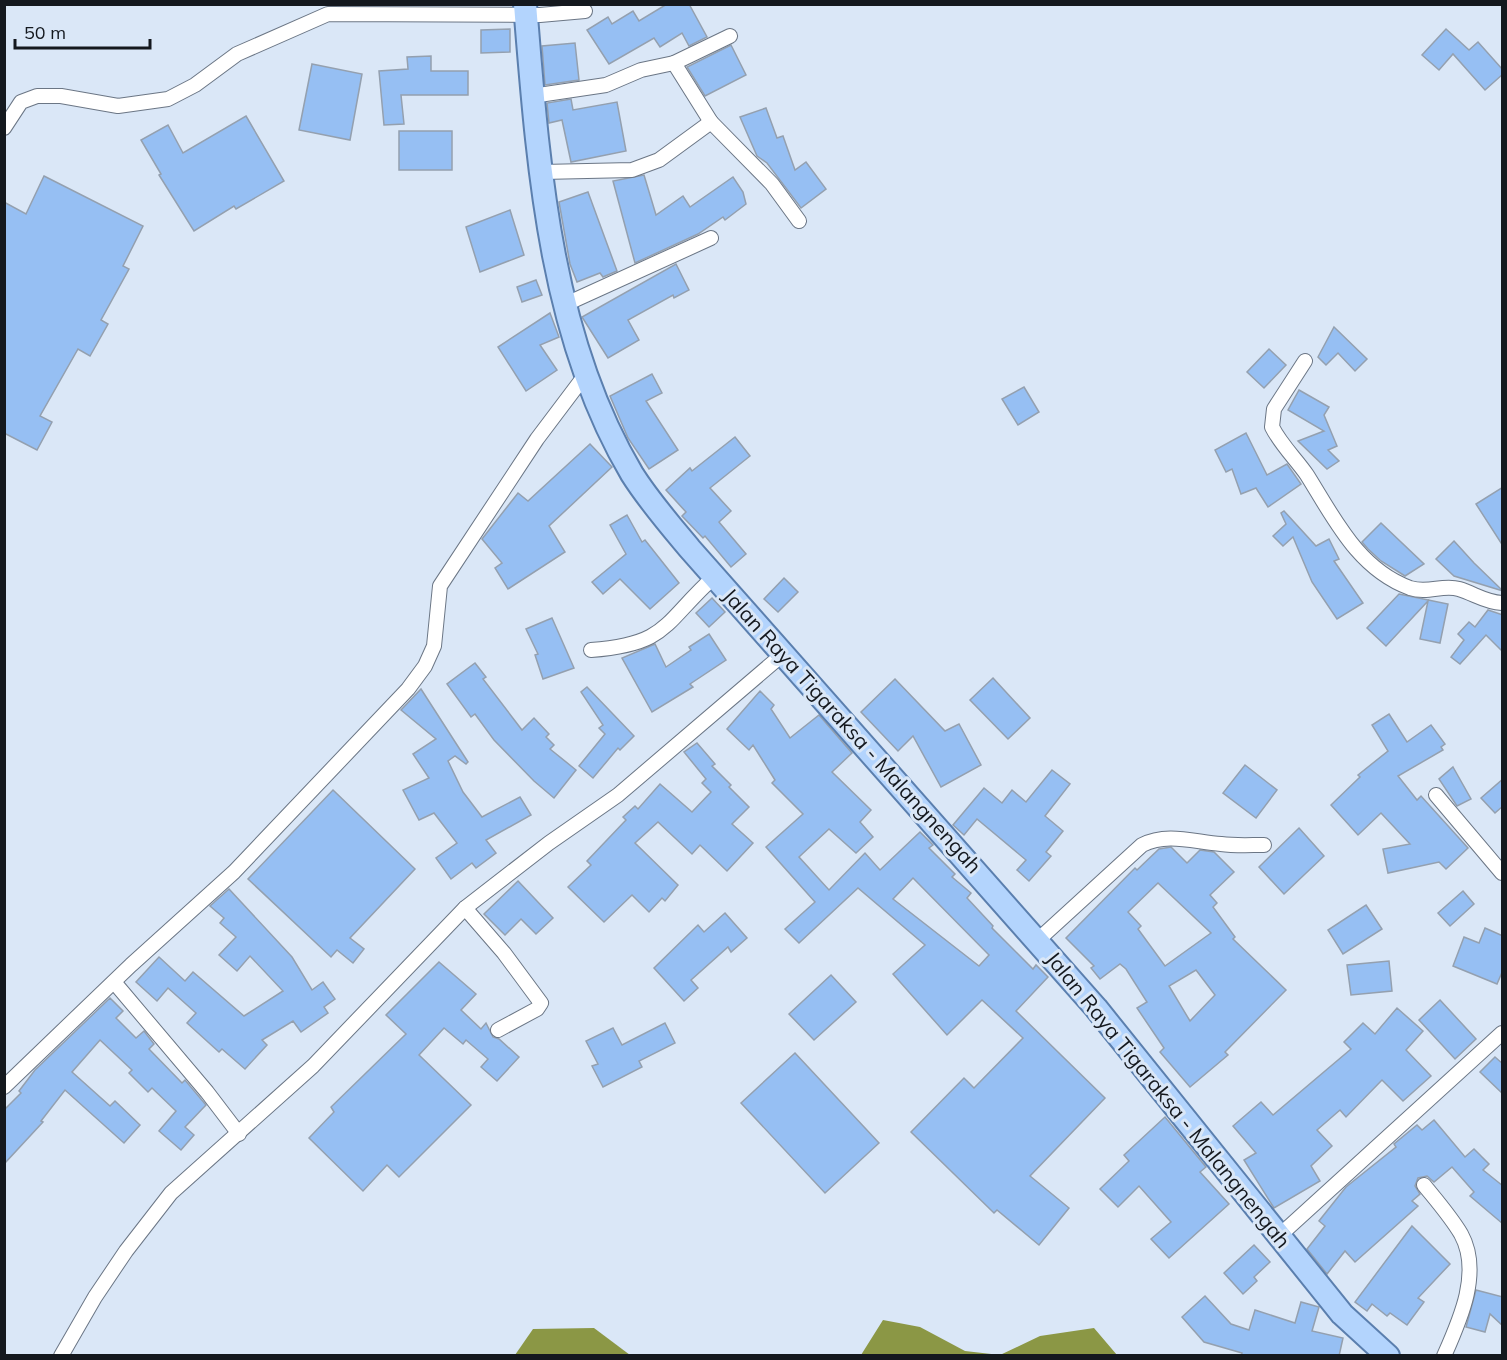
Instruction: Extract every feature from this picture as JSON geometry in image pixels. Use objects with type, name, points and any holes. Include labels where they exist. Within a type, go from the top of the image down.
[{"type":"main road","name":"Jalan Raya Tigaraksa - Malangnengah","points":[[526,10],[532,96],[549,236],[586,374],[615,441],[633,474],[661,515],[1038,940],[1204,1140],[1342,1314],[1388,1356]]},
{"type":"street","points":[[4,129],[21,102],[37,96],[61,96],[118,106],[168,99],[195,85],[237,54],[328,14],[585,11]]},
{"type":"street","points":[[532,96],[606,85],[641,70],[674,63],[730,36]]},
{"type":"street","points":[[674,63],[711,122],[772,184],[799,221]]},
{"type":"street","points":[[542,172],[632,170],[659,160],[711,122]]},
{"type":"street","points":[[566,304],[711,238]]},
{"type":"street","points":[[1305,361],[1274,409],[1272,427],[1308,477],[1344,536],[1371,564],[1404,585],[1426,592],[1459,589],[1485,600],[1503,603]]},
{"type":"street","points":[[4,1087],[234,872],[408,689],[431,655],[437,623],[437,597],[446,575],[509,485],[537,439],[586,374]]},
{"type":"street","points":[[591,650],[647,640],[674,620],[715,576]]},
{"type":"street","points":[[61,1356],[95,1297],[146,1222],[171,1193],[313,1066],[465,908],[549,843],[618,795],[782,654]]},
{"type":"street","points":[[1436,795],[1503,873]]},
{"type":"street","points":[[1038,940],[1142,845],[1152,840],[1177,838],[1225,845],[1264,845]]},
{"type":"street","points":[[465,908],[504,952],[541,1003],[537,1009],[498,1030]]},
{"type":"street","points":[[114,982],[207,1092],[239,1134]]},
{"type":"street","points":[[1279,1236],[1503,1033]]},
{"type":"street","points":[[1424,1185],[1462,1236],[1469,1259],[1464,1303],[1458,1325],[1444,1356]]},
{"type":"shaded area","points":[[883,1320],[920,1327],[965,1351],[1000,1355],[861,1355]]},
{"type":"shaded area","points":[[594,1328],[630,1355],[515,1355],[533,1329]]},
{"type":"shaded area","points":[[1094,1328],[1117,1355],[1000,1355],[1040,1336]]},
{"type":"building","points":[[667,4],[689,4],[707,37],[689,46],[682,33],[660,47],[654,38],[609,64],[587,30],[608,17],[612,24],[633,11],[639,21]]},
{"type":"building","points":[[510,29],[510,52],[481,53],[481,30]]},
{"type":"building","points":[[1446,29],[1469,50],[1478,42],[1503,70],[1503,74],[1485,90],[1453,54],[1439,70],[1422,55]]},
{"type":"building","points":[[575,43],[579,80],[545,85],[542,46]]},
{"type":"building","points":[[731,45],[746,75],[705,96],[687,67]]},
{"type":"building","points":[[431,56],[431,71],[468,71],[468,95],[401,95],[404,124],[384,125],[379,71],[408,69],[407,57]]},
{"type":"building","points":[[312,64],[362,74],[350,140],[299,130]]},
{"type":"building","points":[[571,99],[573,110],[617,102],[626,151],[571,162],[562,120],[549,123],[547,103]]},
{"type":"building","points":[[766,108],[777,138],[783,136],[795,170],[806,162],[826,189],[801,208],[767,163],[757,156],[740,117]]},
{"type":"building","points":[[246,116],[284,181],[236,209],[234,206],[194,231],[159,175],[161,174],[141,140],[168,125],[183,153]]},
{"type":"building","points":[[399,131],[452,131],[452,170],[399,170]]},
{"type":"building","points":[[644,175],[656,215],[683,196],[690,207],[733,177],[743,192],[746,204],[725,220],[723,217],[698,234],[635,263],[613,181]]},
{"type":"building","points":[[44,176],[143,226],[123,266],[129,269],[101,320],[108,324],[90,356],[78,349],[40,416],[52,422],[37,450],[4,433],[4,202],[26,214]]},
{"type":"building","points":[[588,192],[617,271],[603,277],[600,273],[577,282],[570,264],[559,202]]},
{"type":"building","points":[[510,210],[524,255],[480,272],[466,227]]},
{"type":"building","points":[[676,264],[689,290],[674,298],[673,295],[628,320],[639,340],[608,358],[582,317]]},
{"type":"building","points":[[536,280],[542,295],[522,302],[517,287]]},
{"type":"building","points":[[550,313],[559,337],[540,345],[557,370],[526,391],[498,347]]},
{"type":"building","points":[[1334,327],[1367,359],[1355,371],[1338,353],[1326,365],[1318,357]]},
{"type":"building","points":[[1269,349],[1286,365],[1264,388],[1247,372]]},
{"type":"building","points":[[652,374],[662,393],[646,401],[678,450],[649,469],[628,438],[610,396]]},
{"type":"building","points":[[1024,387],[1039,412],[1018,425],[1002,399]]},
{"type":"building","points":[[1299,390],[1329,407],[1324,415],[1337,446],[1328,450],[1339,461],[1327,469],[1298,441],[1324,431],[1288,410]]},
{"type":"building","points":[[1246,433],[1267,475],[1287,464],[1301,484],[1268,507],[1256,488],[1241,494],[1232,469],[1226,472],[1215,450]]},
{"type":"building","points":[[735,437],[750,456],[710,488],[731,511],[719,522],[746,554],[731,567],[705,536],[703,538],[682,516],[686,512],[666,490],[690,468],[692,471]]},
{"type":"building","points":[[590,444],[612,467],[549,526],[565,552],[508,589],[495,568],[502,563],[482,539],[518,493],[528,501]]},
{"type":"building","points":[[1503,487],[1503,546],[1476,504]]},
{"type":"building","points":[[1284,511],[1316,546],[1329,539],[1339,559],[1334,561],[1363,603],[1337,619],[1312,582],[1293,537],[1283,546],[1273,536],[1286,524],[1281,513]]},
{"type":"building","points":[[627,515],[642,542],[645,540],[679,583],[650,609],[620,579],[603,594],[592,582],[626,554],[610,525]]},
{"type":"building","points":[[1381,523],[1424,564],[1405,576],[1381,561],[1368,549],[1362,542]]},
{"type":"building","points":[[1454,541],[1503,591],[1454,576],[1436,559]]},
{"type":"building","points":[[784,578],[798,592],[778,612],[764,599]]},
{"type":"building","points":[[1399,594],[1448,604],[1440,643],[1420,639],[1428,601],[1386,646],[1367,628]]},
{"type":"building","points":[[712,598],[725,612],[709,627],[696,613]]},
{"type":"building","points":[[1488,610],[1503,615],[1503,652],[1486,635],[1460,664],[1451,657],[1464,640],[1458,634],[1469,622],[1475,627]]},
{"type":"building","points":[[552,618],[574,668],[543,679],[535,655],[538,654],[526,629]]},
{"type":"building","points":[[709,634],[726,660],[690,684],[693,687],[652,712],[622,658],[655,644],[666,667],[691,650],[689,647]]},
{"type":"building","points":[[475,663],[486,677],[483,679],[522,730],[534,718],[549,734],[546,737],[554,745],[550,749],[576,770],[554,798],[494,740],[475,714],[471,717],[447,684]]},
{"type":"building","points":[[993,678],[1030,718],[1008,739],[970,700]]},
{"type":"building","points":[[895,679],[945,731],[959,724],[981,765],[941,787],[913,736],[898,751],[861,712]]},
{"type":"building","points":[[587,687],[634,736],[620,750],[618,748],[593,778],[579,766],[605,734],[599,728],[603,725],[581,692]]},
{"type":"building","points":[[421,689],[468,762],[466,764],[455,756],[448,761],[463,792],[482,817],[520,797],[531,815],[486,840],[496,853],[476,868],[472,863],[451,879],[436,858],[457,843],[434,813],[419,820],[403,790],[429,778],[413,754],[436,739],[401,710]]},
{"type":"building","points":[[760,691],[774,705],[771,709],[790,738],[819,715],[852,753],[832,772],[871,810],[860,822],[873,837],[856,853],[829,829],[799,857],[829,890],[865,853],[880,870],[920,832],[933,845],[929,848],[955,874],[952,877],[971,893],[967,898],[993,926],[992,928],[1033,969],[1036,965],[1048,977],[1016,1011],[1105,1098],[1030,1176],[1069,1208],[1039,1245],[997,1210],[994,1213],[911,1132],[964,1078],[974,1088],[1023,1038],[982,1000],[947,1035],[893,974],[925,945],[858,888],[799,943],[785,929],[815,902],[766,847],[803,814],[772,783],[775,780],[753,745],[749,750],[727,729]],"holes":[[[913,878],[989,955],[979,966],[893,899]]]},
{"type":"building","points":[[1389,714],[1407,742],[1431,725],[1445,744],[1441,747],[1443,750],[1398,776],[1417,800],[1421,796],[1468,848],[1446,869],[1439,862],[1388,873],[1383,849],[1410,844],[1381,813],[1358,835],[1331,805],[1360,777],[1358,775],[1388,751],[1372,725]]},
{"type":"building","points":[[697,743],[715,764],[712,766],[731,785],[729,787],[749,807],[732,824],[753,843],[727,871],[700,845],[692,854],[658,822],[635,843],[678,885],[665,901],[662,898],[649,912],[632,895],[604,922],[568,887],[591,865],[587,861],[626,820],[623,817],[635,806],[638,809],[660,784],[692,812],[711,792],[702,783],[706,779],[684,752]]},
{"type":"building","points":[[1245,765],[1277,790],[1256,818],[1223,793]]},
{"type":"building","points":[[1453,767],[1471,799],[1457,806],[1439,779]]},
{"type":"building","points":[[1052,770],[1070,784],[1045,816],[1063,831],[1046,852],[1051,856],[1029,881],[1017,870],[1026,860],[977,819],[964,835],[953,825],[984,788],[1002,803],[1012,790],[1026,802]]},
{"type":"building","points":[[1503,779],[1503,806],[1495,813],[1481,798]]},
{"type":"building","points":[[333,790],[415,869],[350,938],[364,949],[353,963],[337,950],[331,957],[248,879]]},
{"type":"building","points":[[1299,828],[1324,856],[1284,894],[1259,867]]},
{"type":"building","points":[[1171,847],[1187,863],[1200,850],[1214,852],[1234,872],[1210,895],[1217,903],[1213,907],[1235,937],[1233,939],[1286,990],[1225,1052],[1228,1055],[1190,1087],[1160,1052],[1164,1048],[1137,1008],[1147,1002],[1126,969],[1120,964],[1100,979],[1091,968],[1094,966],[1066,938],[1135,868],[1137,870],[1159,849]],"holes":[[[1158,883],[1211,933],[1165,966],[1138,929],[1141,926],[1128,912]],[[1196,970],[1215,995],[1190,1021],[1169,986]]]},
{"type":"building","points":[[518,881],[553,918],[536,934],[521,919],[505,935],[484,914]]},
{"type":"building","points":[[229,889],[292,957],[312,990],[323,982],[335,999],[324,1007],[328,1013],[301,1032],[293,1021],[262,1040],[267,1045],[245,1069],[222,1049],[219,1052],[187,1023],[196,1013],[168,988],[157,1001],[136,982],[159,957],[185,981],[193,972],[244,1016],[283,991],[250,956],[237,971],[219,955],[236,937],[220,923],[224,918],[210,906]]},
{"type":"building","points":[[1463,891],[1474,904],[1450,926],[1438,913]]},
{"type":"building","points":[[1366,905],[1382,929],[1343,954],[1328,930]]},
{"type":"building","points":[[725,913],[747,938],[731,952],[728,947],[691,980],[698,988],[684,1001],[654,968],[698,925],[704,932]]},
{"type":"building","points":[[1485,928],[1503,936],[1503,970],[1497,984],[1453,966],[1464,937],[1479,943]]},
{"type":"building","points":[[1389,961],[1392,991],[1351,995],[1347,965]]},
{"type":"building","points":[[439,962],[476,994],[461,1010],[481,1029],[486,1023],[493,1037],[499,1039],[519,1057],[497,1081],[481,1067],[488,1059],[466,1040],[463,1044],[444,1028],[419,1055],[471,1105],[399,1177],[387,1165],[363,1191],[309,1138],[334,1112],[331,1107],[406,1034],[386,1015]]},
{"type":"building","points":[[831,975],[856,1002],[814,1040],[789,1014]]},
{"type":"building","points":[[110,998],[123,1011],[116,1018],[136,1038],[144,1031],[154,1044],[149,1049],[182,1083],[185,1080],[206,1105],[185,1127],[194,1135],[181,1150],[159,1131],[176,1111],[152,1088],[148,1092],[129,1073],[132,1070],[100,1040],[72,1072],[110,1106],[115,1101],[140,1125],[124,1143],[65,1090],[41,1121],[43,1122],[4,1164],[4,1110],[21,1093],[19,1091],[35,1070]]},
{"type":"building","points":[[1440,1000],[1476,1039],[1455,1059],[1419,1020]]},
{"type":"building","points":[[1397,1008],[1423,1031],[1406,1050],[1431,1076],[1403,1101],[1382,1080],[1346,1117],[1340,1110],[1317,1130],[1332,1146],[1311,1166],[1320,1181],[1274,1208],[1244,1160],[1256,1153],[1233,1126],[1261,1102],[1273,1115],[1351,1049],[1344,1042],[1363,1023],[1375,1034]]},
{"type":"building","points":[[665,1023],[675,1043],[639,1061],[642,1067],[603,1087],[592,1066],[598,1064],[586,1041],[613,1028],[622,1045]]},
{"type":"building","points":[[795,1053],[879,1143],[825,1193],[741,1103]]},
{"type":"building","points":[[1495,1057],[1503,1064],[1503,1094],[1480,1072]]},
{"type":"building","points":[[1165,1117],[1206,1167],[1200,1172],[1229,1204],[1169,1258],[1151,1239],[1171,1222],[1139,1186],[1118,1207],[1100,1189],[1129,1161],[1124,1155]]},
{"type":"building","points":[[1434,1120],[1465,1157],[1474,1149],[1489,1164],[1483,1170],[1503,1186],[1503,1224],[1470,1196],[1474,1192],[1452,1167],[1434,1182],[1427,1176],[1418,1178],[1415,1186],[1420,1194],[1412,1201],[1418,1206],[1355,1262],[1345,1251],[1327,1274],[1307,1249],[1325,1226],[1319,1221],[1346,1187],[1396,1147],[1394,1144],[1417,1125],[1422,1130]]},
{"type":"building","points":[[1412,1226],[1450,1264],[1418,1298],[1424,1302],[1407,1325],[1390,1313],[1387,1316],[1372,1304],[1367,1311],[1355,1302]]},
{"type":"building","points":[[1254,1245],[1270,1262],[1254,1277],[1257,1281],[1243,1294],[1224,1273]]},
{"type":"building","points":[[1476,1290],[1503,1297],[1503,1326],[1490,1314],[1485,1332],[1466,1327]]},
{"type":"building","points":[[1205,1296],[1231,1324],[1249,1330],[1255,1310],[1295,1323],[1301,1302],[1319,1307],[1312,1331],[1343,1338],[1339,1356],[1241,1356],[1242,1353],[1204,1342],[1182,1317]]}]
